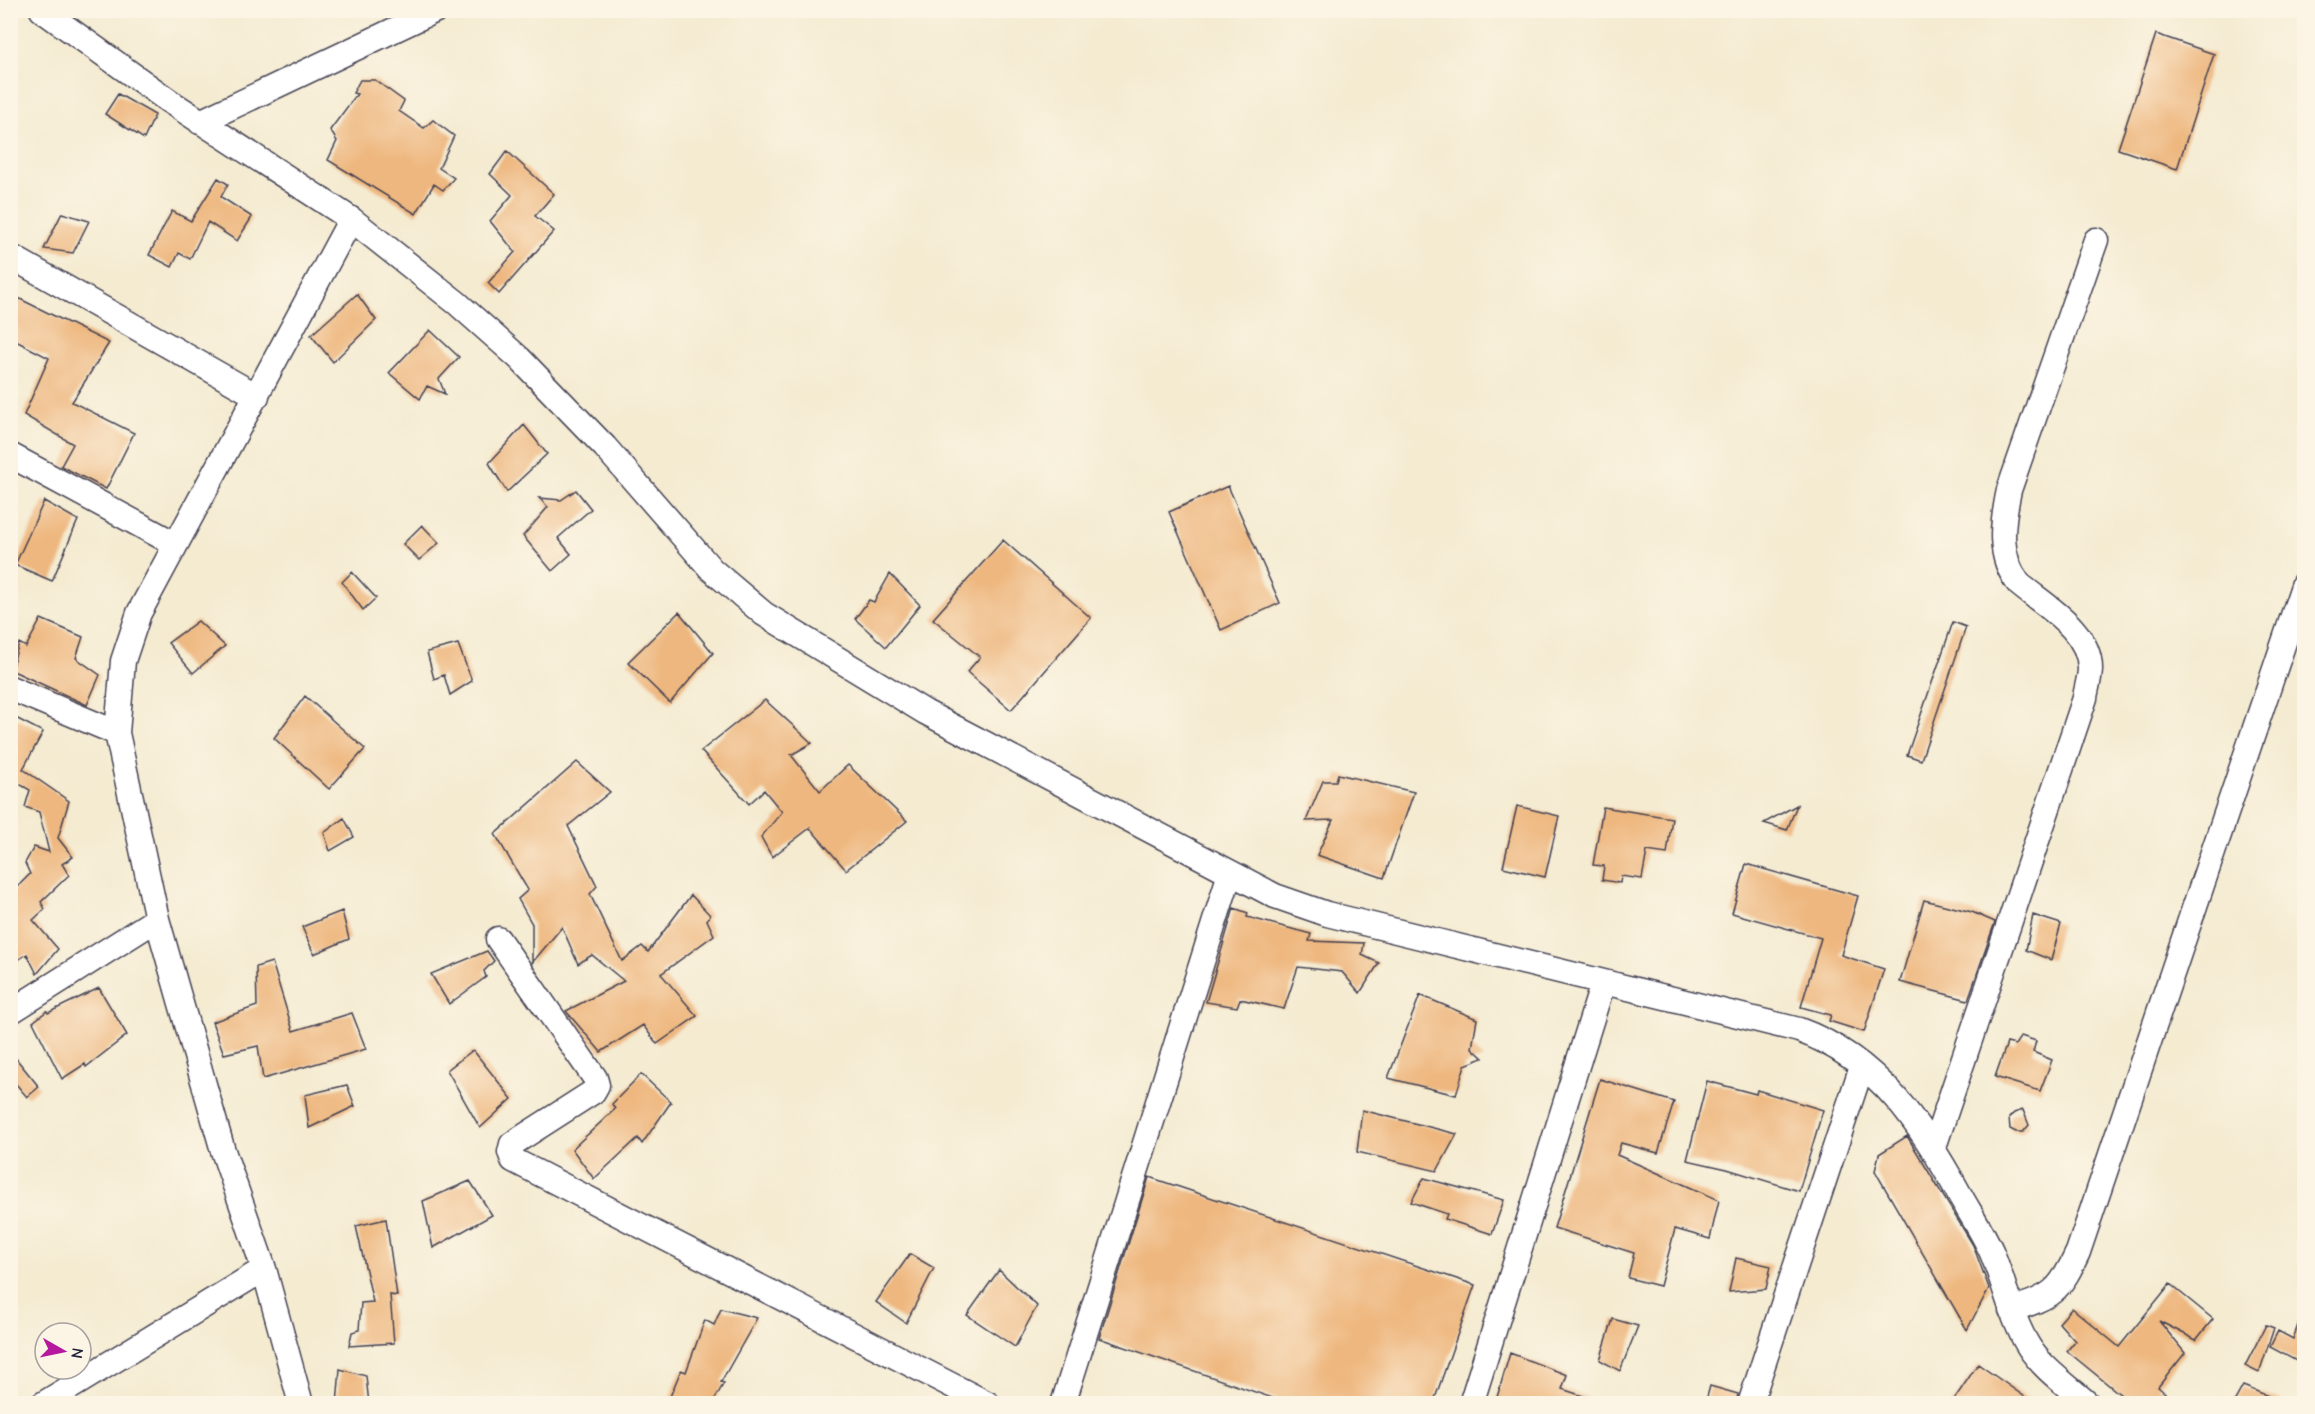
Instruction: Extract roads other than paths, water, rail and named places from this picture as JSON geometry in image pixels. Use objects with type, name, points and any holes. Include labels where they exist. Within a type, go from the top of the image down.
[{"type":"street","points":[[42,10],[133,77],[351,219],[457,303],[519,358],[605,447],[712,570],[764,614],[925,712],[1275,896],[1327,914],[1603,984],[1799,1030],[1822,1039],[1862,1066],[1919,1125],[1934,1148],[1992,1252],[2011,1310],[2030,1348],[2045,1366],[2088,1404]]},
{"type":"street","points":[[200,122],[436,10]]},
{"type":"street","points":[[301,1404],[264,1269],[223,1151],[157,920],[117,733],[123,661],[131,631],[175,544],[351,219]]},
{"type":"street","points":[[1934,1148],[2085,698],[2090,669],[2086,649],[2078,635],[2019,584],[2012,575],[2005,559],[2002,538],[2009,490],[2096,240]]},
{"type":"street","points":[[10,256],[257,396]]},
{"type":"street","points":[[10,455],[175,544]]},
{"type":"street","points":[[2011,1310],[2050,1295],[2060,1286],[2078,1252],[2304,583]]},
{"type":"street","points":[[10,688],[117,733]]},
{"type":"street","points":[[1063,1404],[1230,873]]},
{"type":"street","points":[[10,1012],[157,920]]},
{"type":"street","points":[[498,939],[595,1078],[597,1085],[593,1092],[512,1144],[510,1152],[513,1160],[988,1404]]},
{"type":"street","points":[[1471,1404],[1603,984]]},
{"type":"street","points":[[1750,1404],[1862,1066]]},
{"type":"street","points":[[43,1404],[264,1269]]}]
